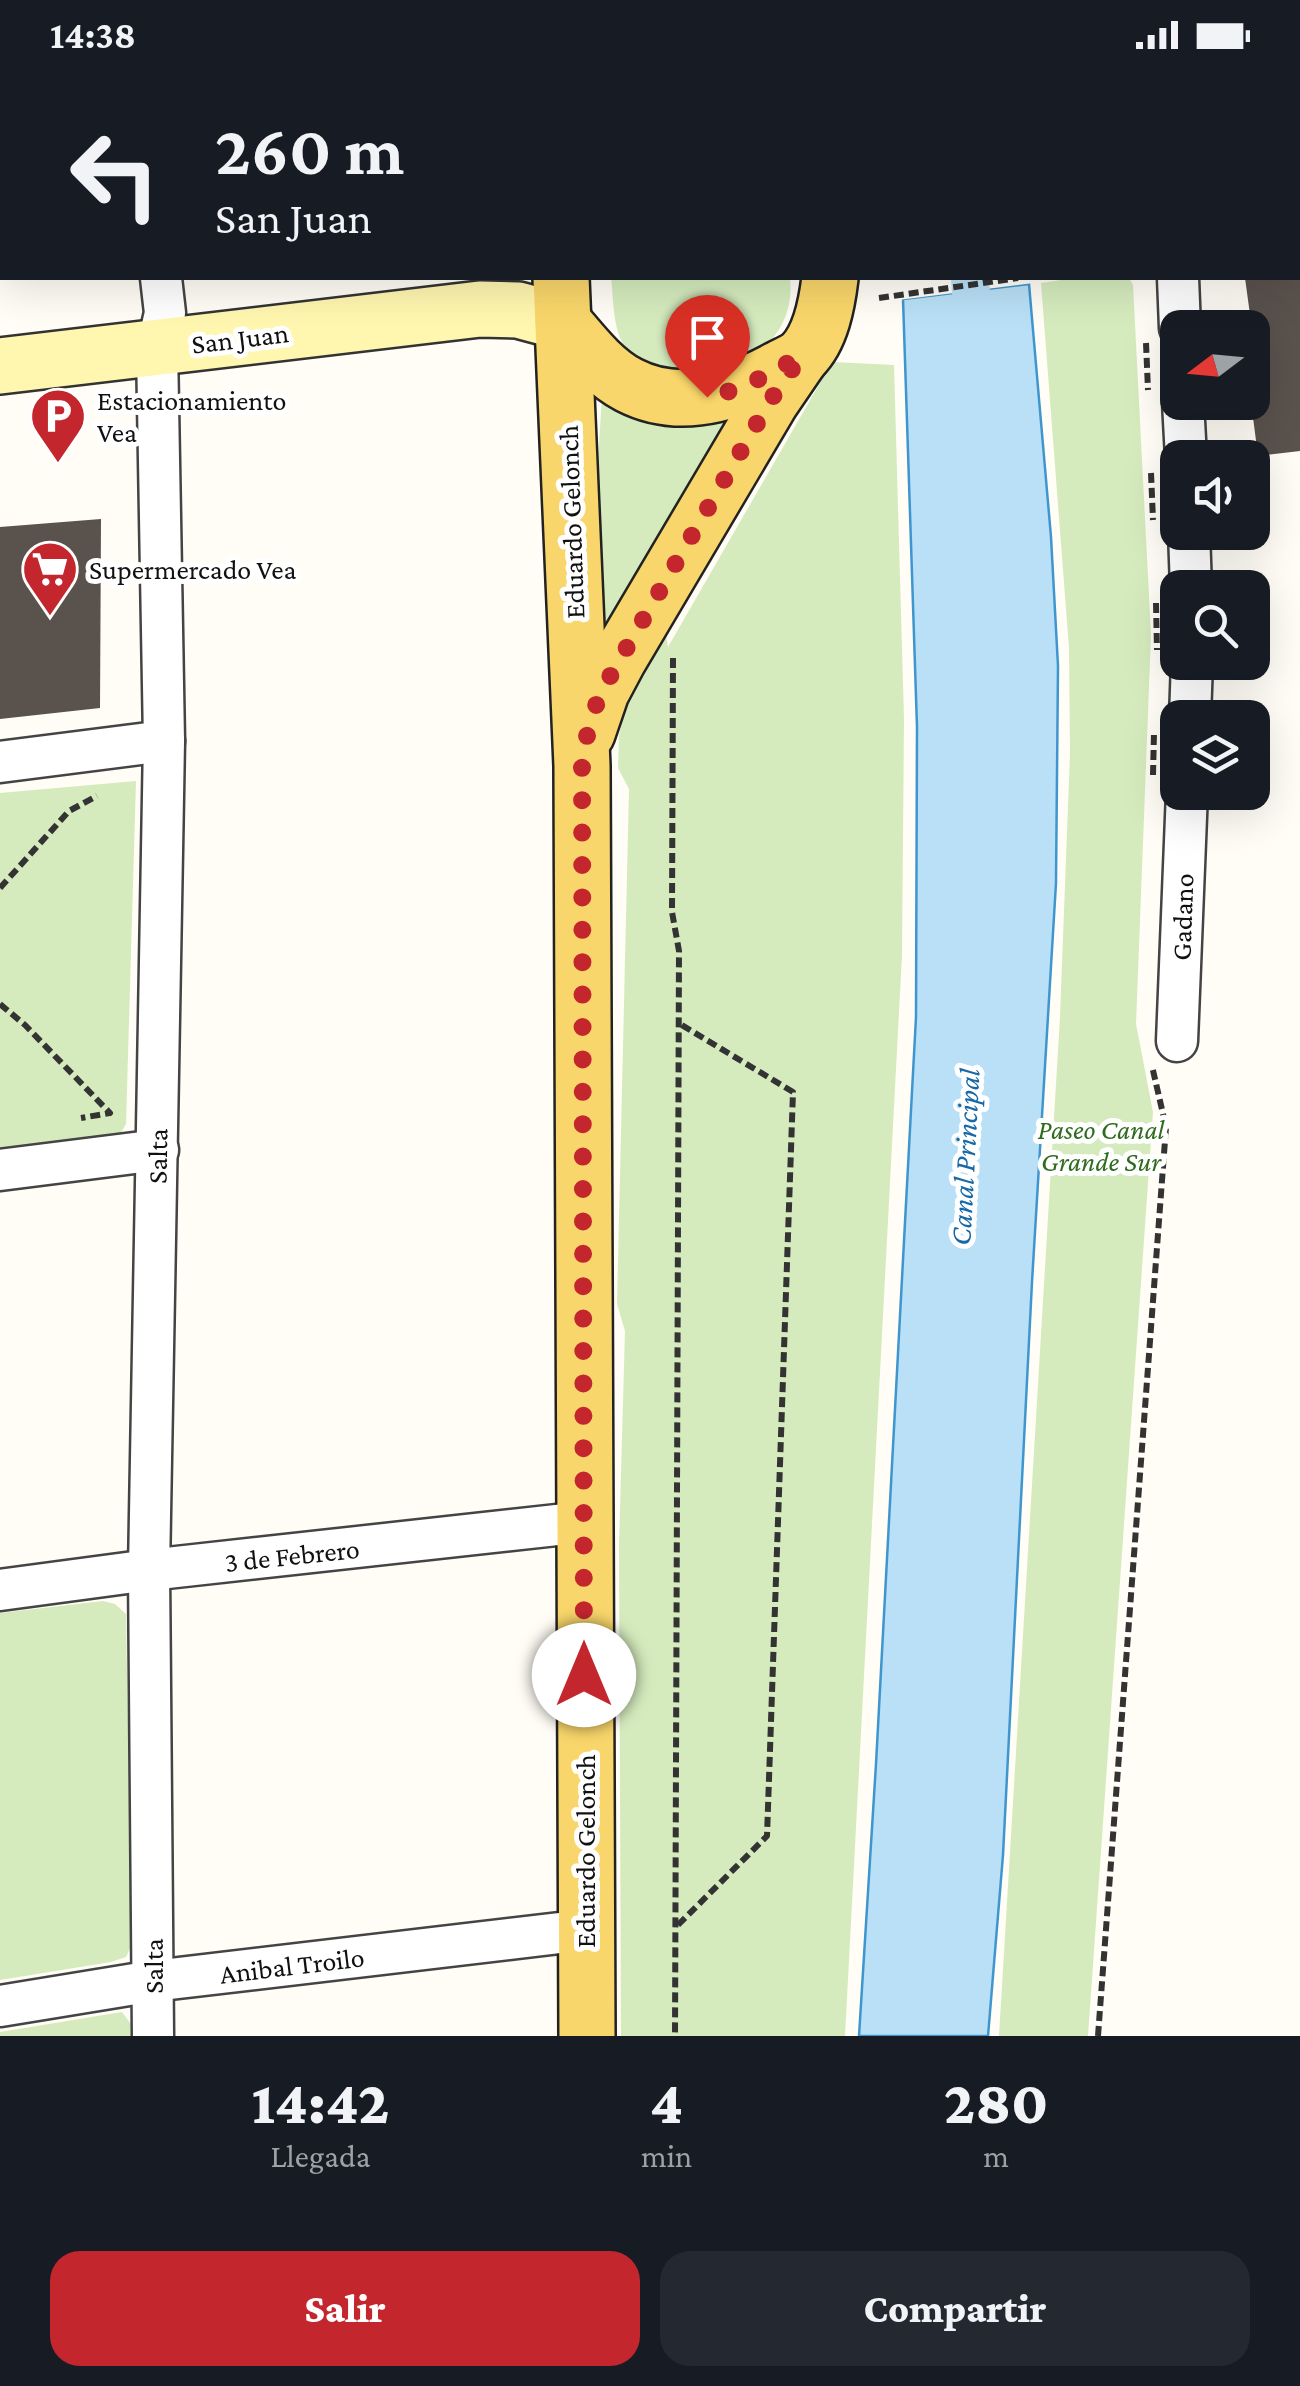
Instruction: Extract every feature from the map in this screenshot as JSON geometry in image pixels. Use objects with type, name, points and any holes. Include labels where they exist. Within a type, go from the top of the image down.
[{"type":"main road","points":[[562,300],[602,366],[628,385],[665,398],[707,397],[742,388],[801,356],[814,338],[826,305],[854,288]]},
{"type":"main road","name":"Eduardo Gelonch","points":[[562,300],[582,766],[586,2036]]},
{"type":"main road","name":"Eduardo Gelonch","points":[[582,766],[589,724],[601,692],[770,401],[801,356]]},
{"type":"street","points":[[1169,310],[1177,280]]},
{"type":"street","name":"San Juan","points":[[0,331],[161,312],[464,293],[552,317],[562,300]]},
{"type":"street","name":"San Juan","points":[[0,366],[161,312]]},
{"type":"street","name":"Salta","points":[[153,2036],[149,1570],[164,741],[161,312]]},
{"type":"street","points":[[0,762],[164,741]]},
{"type":"street","name":"Gadano","points":[[1164,1051],[1169,810]]},
{"type":"street","points":[[0,1170],[158,1150]]},
{"type":"street","name":"3 de Febrero","points":[[0,1590],[584,1522]]},
{"type":"street","name":"Anibal Troilo","points":[[0,2006],[153,1982],[586,1930]]},
{"type":"path","points":[[854,288],[985,280]]},
{"type":"path","points":[[673,658],[672,912],[679,951],[675,2036]]},
{"type":"path","points":[[0,888],[69,811],[97,796]]},
{"type":"path","points":[[0,1004],[110,1113],[74,1120]]},
{"type":"path","points":[[677,1926],[767,1836],[793,1092],[678,1023]]},
{"type":"path","points":[[1098,2036],[1166,1127],[1164,1051]]},
{"type":"green space","points":[[611,280],[790,280],[789,305],[780,328],[766,346],[724,369],[699,373],[674,370],[636,356],[623,344]]},
{"type":"green space","name":"Paseo Canal Grande Sur","points":[[1130,280],[1133,285],[1151,635],[1136,1024],[1153,1112],[1088,2036],[999,2036],[1060,1017],[1070,754],[1069,648],[1041,283]]},
{"type":"green space","points":[[832,362],[894,365],[904,719],[902,955],[845,2036],[621,2036],[619,1545],[625,1331],[617,1304],[629,789],[618,768],[619,736],[632,693],[666,634],[668,647]]},
{"type":"green space","points":[[602,396],[713,422],[740,417],[598,658],[586,654]]},
{"type":"green space","points":[[136,781],[126,1124],[119,1136],[0,1154],[0,793]]},
{"type":"green space","points":[[103,1601],[115,1604],[126,1614],[132,1944],[126,1957],[111,1962],[0,1980],[0,1613]]},
{"type":"green space","points":[[122,2012],[133,2027],[133,2036],[0,2036],[0,2032]]},
{"type":"water","points":[[1029,284],[1058,666],[1056,883],[1003,1855],[988,2036],[859,2036],[916,1017],[917,727],[903,299]]},
{"type":"pier","points":[[1021,280],[1034,283],[898,300],[903,294]]},
{"type":"building","points":[[1245,280],[1300,280],[1300,451],[1270,455],[1270,440],[1256,440],[1253,420],[1270,420],[1270,310],[1249,310]]},
{"type":"building","name":"Supermercado Vea","points":[[101,519],[100,708],[0,719],[0,527]]},
{"type":"waterway","name":"Canal Principal","points":[[970,280],[974,341]]},
{"type":"place","name":"Estacionamiento Vea","points":[[58,465]]},
{"type":"place","name":"Supermercado Vea","points":[[50,618]]},
{"type":"route","points":[[584,1675],[582,766],[589,724],[618,660],[770,401],[801,356],[742,388],[707,397]]}]
